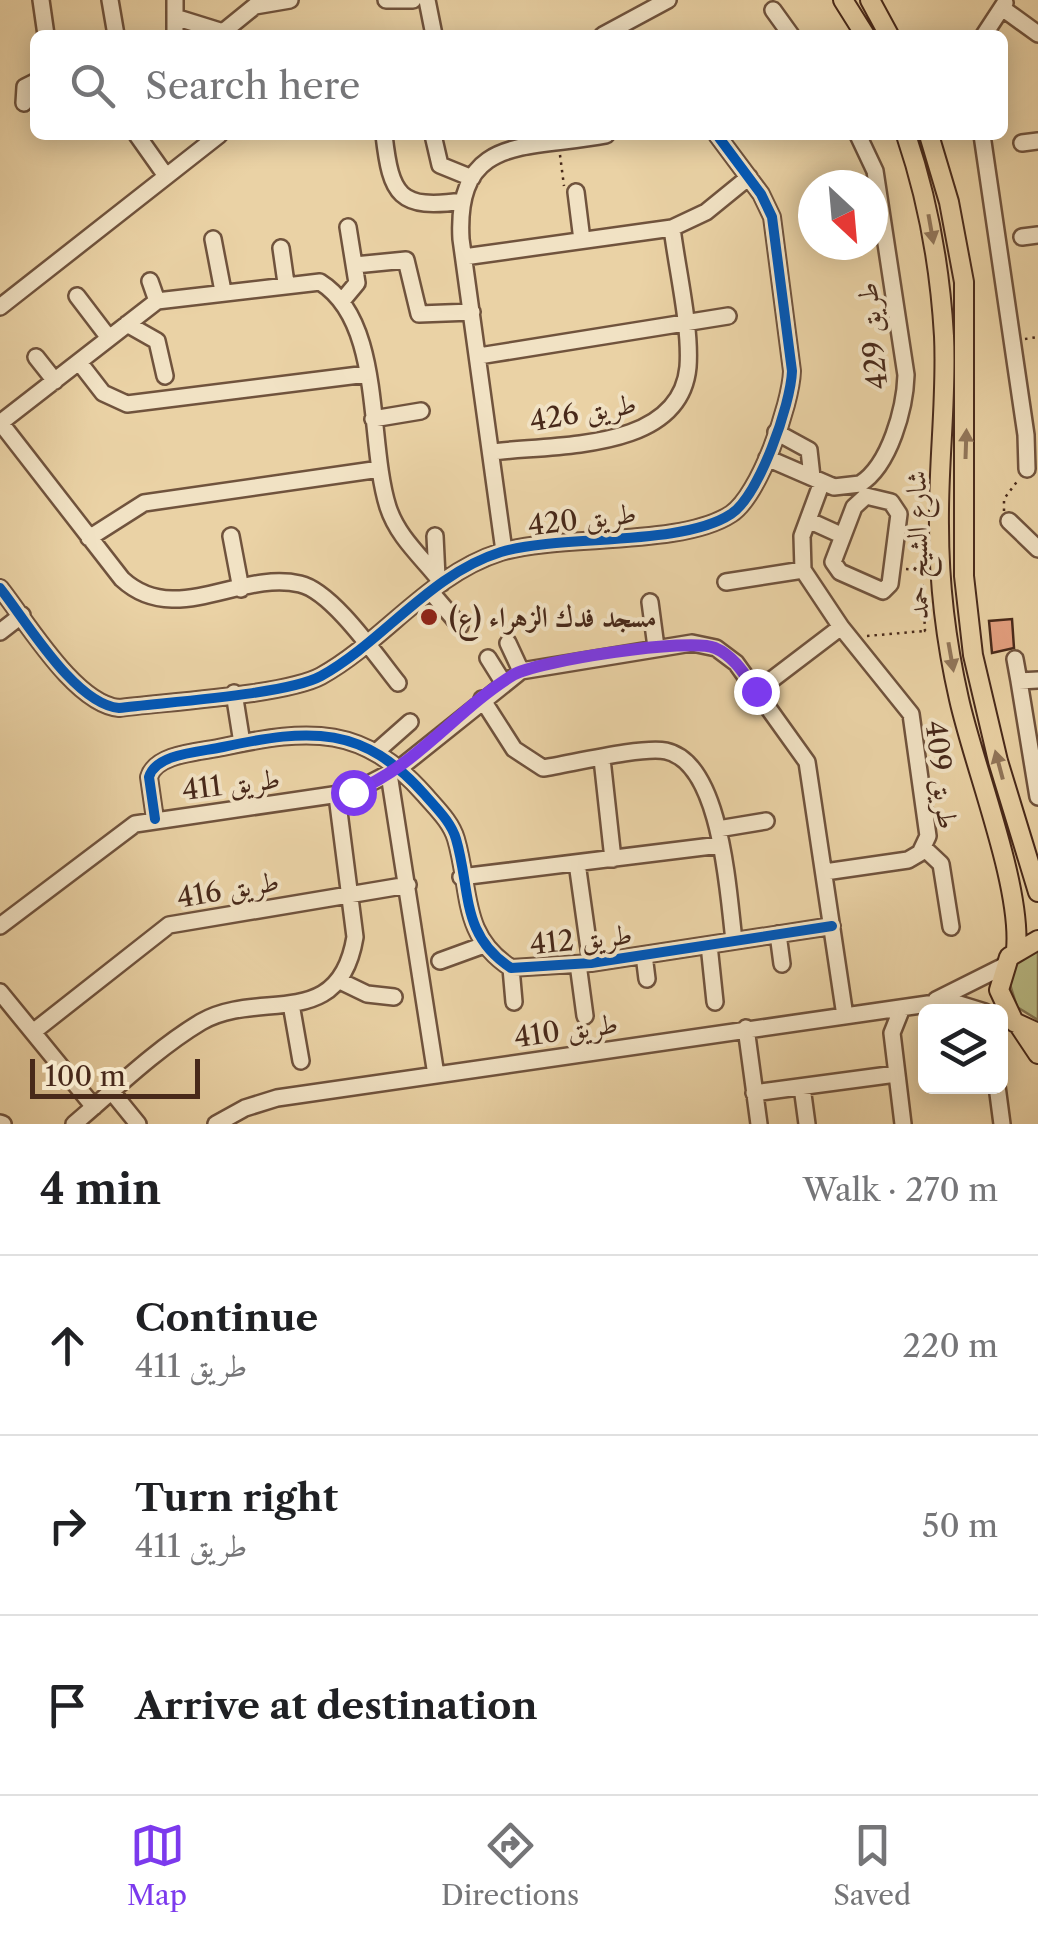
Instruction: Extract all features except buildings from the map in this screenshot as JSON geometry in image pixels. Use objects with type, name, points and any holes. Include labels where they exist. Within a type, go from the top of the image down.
[{"type":"main road","points":[[843,0],[862,30]]},
{"type":"main road","points":[[870,0],[886,30]]},
{"type":"main road","name":"شارع الشيخ حمد","points":[[908,140],[926,200],[940,278],[944,367],[938,522],[946,629],[959,700],[1014,913],[1016,950]]},
{"type":"main road","name":"شارع الشيخ حمد","points":[[931,140],[949,202],[964,282],[964,576],[970,637],[1038,892]]},
{"type":"main road","points":[[1038,940],[1016,950],[1004,966],[1002,1002],[1038,1054]]},
{"type":"street","points":[[41,0],[45,30]]},
{"type":"street","points":[[110,0],[115,30]]},
{"type":"street","points":[[174,0],[176,30]]},
{"type":"street","points":[[226,30],[254,6],[290,0]]},
{"type":"street","points":[[386,0],[413,0]]},
{"type":"street","points":[[427,0],[433,30]]},
{"type":"street","points":[[615,30],[668,0]]},
{"type":"street","points":[[987,30],[1004,4],[1038,34]]},
{"type":"street","points":[[772,10],[787,30]]},
{"type":"street","points":[[178,18],[217,30]]},
{"type":"street","points":[[636,20],[643,30]]},
{"type":"street","points":[[24,103],[25,88],[30,85]]},
{"type":"street","points":[[141,140],[166,176]]},
{"type":"street","points":[[0,307],[213,140]]},
{"type":"street","points":[[385,140],[389,177],[397,192],[420,204],[463,201]]},
{"type":"street","points":[[434,140],[440,165],[472,178]]},
{"type":"street","points":[[504,551],[464,257],[463,201],[472,178],[503,143],[566,140]]},
{"type":"street","name":"طريق 420","points":[[0,588],[74,682],[106,706],[234,693],[311,681],[367,645],[437,584],[465,566],[504,551],[712,524],[741,506],[767,458],[792,371],[772,217],[721,140]]},
{"type":"street","name":"طريق 429","points":[[817,479],[852,487],[874,472],[906,389],[874,171],[860,140]]},
{"type":"street","points":[[983,140],[1024,416],[1026,469]]},
{"type":"street","points":[[464,257],[672,228],[706,212],[749,177]]},
{"type":"street","points":[[570,193],[582,240]]},
{"type":"street","points":[[342,300],[356,287],[348,227]]},
{"type":"street","name":"طريق 426","points":[[492,452],[624,436],[659,422],[676,404],[688,367],[672,228]]},
{"type":"street","points":[[213,239],[223,291]]},
{"type":"street","points":[[281,248],[286,283]]},
{"type":"street","points":[[354,266],[406,260],[419,314],[472,312]]},
{"type":"street","points":[[398,683],[322,596],[302,584],[166,600],[140,596],[89,538],[0,422],[157,301],[312,280],[342,300],[357,329],[380,470],[397,527],[437,584],[460,626]]},
{"type":"street","points":[[150,281],[157,301]]},
{"type":"street","points":[[76,296],[108,338]]},
{"type":"street","points":[[479,356],[728,316]]},
{"type":"street","points":[[126,324],[157,341],[166,376]]},
{"type":"street","points":[[36,357],[55,380]]},
{"type":"street","points":[[79,362],[103,393],[127,404],[366,374]]},
{"type":"street","points":[[372,419],[422,411]]},
{"type":"street","points":[[726,582],[803,570],[800,548],[817,479],[809,450],[776,432]]},
{"type":"street","points":[[767,458],[817,479]]},
{"type":"street","points":[[89,538],[144,503],[380,470]]},
{"type":"street","points":[[872,496],[894,504],[899,514],[889,587],[876,591],[836,570],[832,558],[840,539],[861,499],[872,496]]},
{"type":"street","points":[[1009,522],[1038,549]]},
{"type":"street","points":[[806,525],[840,539]]},
{"type":"street","points":[[231,536],[241,589]]},
{"type":"street","points":[[435,536],[437,584]]},
{"type":"street","name":"طريق 409","points":[[803,570],[911,714],[928,836],[924,848],[908,860],[825,872]]},
{"type":"street","points":[[650,602],[656,647]]},
{"type":"street","points":[[0,632],[22,616]]},
{"type":"street","points":[[756,691],[846,632]]},
{"type":"street","points":[[508,643],[520,671]]},
{"type":"street","name":"طريق 411","points":[[0,926],[118,834],[155,818],[337,796],[395,770],[520,671],[692,643],[716,648],[736,663],[807,762],[845,1016]]},
{"type":"street","points":[[488,658],[503,682]]},
{"type":"street","points":[[1016,660],[1038,797]]},
{"type":"street","points":[[1019,681],[1038,680]]},
{"type":"street","points":[[234,693],[242,743]]},
{"type":"street","points":[[482,698],[514,749],[542,768],[655,751],[680,758],[709,794],[734,940]]},
{"type":"street","points":[[376,752],[410,722]]},
{"type":"street","name":"طريق 412","points":[[155,818],[149,777],[156,764],[242,743],[335,734],[376,752],[453,830],[471,923],[484,944],[511,968],[584,964],[832,926]]},
{"type":"street","points":[[602,759],[613,858]]},
{"type":"street","points":[[395,770],[436,1074]]},
{"type":"street","points":[[74,1124],[208,1018],[316,999],[338,980],[355,938],[337,796]]},
{"type":"street","points":[[461,877],[613,858],[719,837],[766,821]]},
{"type":"street","points":[[924,848],[942,864],[951,926]]},
{"type":"street","points":[[578,863],[584,1016]]},
{"type":"street","name":"طريق 416","points":[[32,1032],[170,925],[408,885]]},
{"type":"street","points":[[0,902],[15,914]]},
{"type":"street","points":[[778,934],[782,964]]},
{"type":"street","points":[[440,961],[484,944]]},
{"type":"street","points":[[709,945],[715,1002]]},
{"type":"street","points":[[644,955],[647,979]]},
{"type":"street","name":"طريق 410","points":[[928,1004],[1004,966]]},
{"type":"street","points":[[511,968],[514,1002]]},
{"type":"street","points":[[338,980],[367,994],[394,997]]},
{"type":"street","points":[[0,992],[94,1107]]},
{"type":"street","points":[[291,1004],[300,1061]]},
{"type":"street","name":"طريق 410","points":[[216,1124],[245,1108],[277,1098],[918,1006]]},
{"type":"street","points":[[902,1008],[892,1033],[903,1124]]},
{"type":"street","points":[[746,1028],[758,1124]]},
{"type":"street","points":[[754,1094],[896,1074]]},
{"type":"street","points":[[802,1087],[807,1124]]},
{"type":"street","points":[[112,1092],[138,1124]]},
{"type":"street","points":[[998,1094],[1002,1124]]},
{"type":"path","points":[[566,140],[570,193]]},
{"type":"path","points":[[1009,522],[1004,499],[1026,469]]},
{"type":"path","points":[[905,569],[914,569]]},
{"type":"path","points":[[846,632],[925,631]]},
{"type":"green space","points":[[1038,950],[1038,1020],[1017,1007],[1009,981],[1018,961]]},
{"type":"cycle path","points":[[0,588],[69,677],[102,703],[119,708],[254,693],[304,683],[344,662],[452,576],[501,552],[555,543],[652,536],[709,524],[731,514],[752,489],[772,448],[792,371],[772,217],[761,194],[721,140]]},
{"type":"cycle path","points":[[155,819],[149,777],[153,769],[170,758],[283,737],[334,738],[380,755],[402,772],[443,816],[456,839],[475,926],[483,941],[511,968],[591,963],[832,926]]},
{"type":"place","name":"مسجد فدك الزهراء (ع)","points":[[429,617]]},
{"type":"route","points":[[353,792],[400,767],[503,682],[528,668],[656,647],[705,644],[736,663],[756,691]]}]
